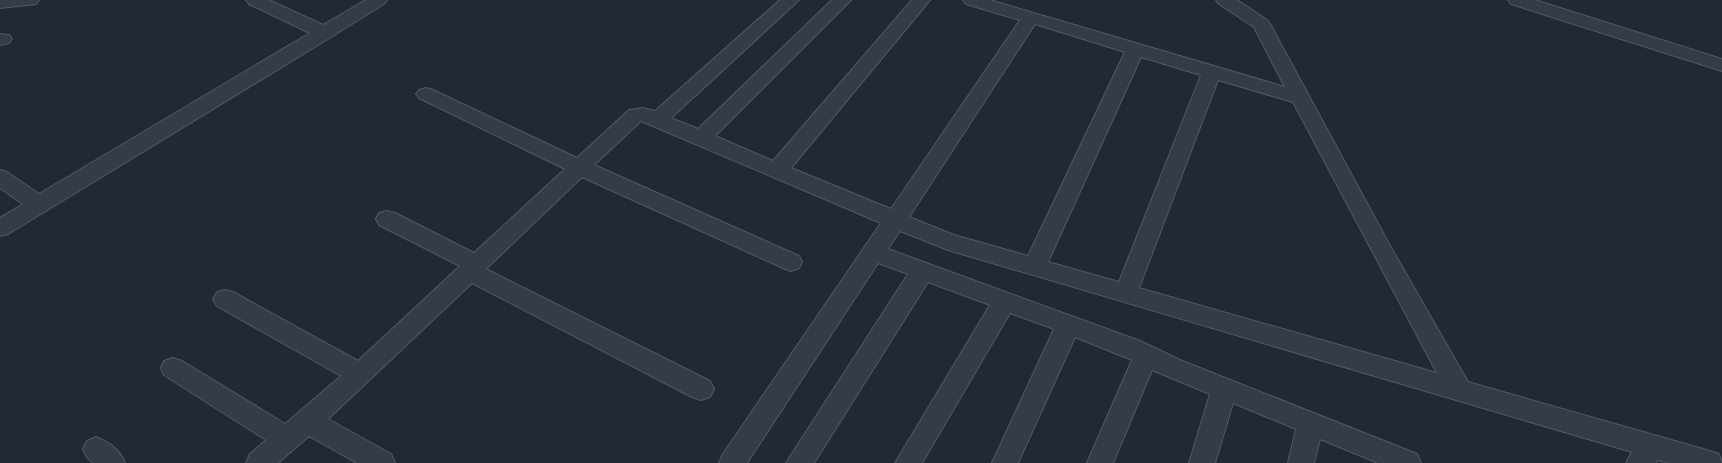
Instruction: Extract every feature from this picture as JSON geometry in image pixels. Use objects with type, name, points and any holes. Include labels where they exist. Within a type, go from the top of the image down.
[{"type":"street","points":[[0,3],[30,0]]},
{"type":"street","points":[[255,0],[325,33]]},
{"type":"street","points":[[0,228],[154,133],[325,33],[378,0]]},
{"type":"street","points":[[657,120],[790,0]]},
{"type":"street","points":[[701,138],[842,0]]},
{"type":"street","points":[[777,170],[921,0]]},
{"type":"street","points":[[972,0],[1300,98]]},
{"type":"street","points":[[1225,0],[1261,24],[1380,248],[1459,390]]},
{"type":"street","points":[[1517,0],[1722,65]]},
{"type":"street","points":[[732,463],[1031,18]]},
{"type":"street","points":[[1034,267],[1136,48]]},
{"type":"street","points":[[1126,293],[1212,71]]},
{"type":"street","points":[[426,94],[579,168],[791,262]]},
{"type":"street","points":[[259,463],[360,374],[636,115],[643,114],[948,242],[1459,390],[1646,455],[1710,463]]},
{"type":"street","points":[[0,177],[38,204]]},
{"type":"street","points":[[387,219],[473,268],[701,388]]},
{"type":"street","points":[[873,252],[1069,324],[1399,461]]},
{"type":"street","points":[[799,463],[923,270]]},
{"type":"street","points":[[225,299],[360,374]]},
{"type":"street","points":[[908,463],[1005,300]]},
{"type":"street","points":[[1005,463],[1069,324]]},
{"type":"street","points":[[1100,463],[1146,355]]},
{"type":"street","points":[[174,368],[287,439]]},
{"type":"street","points":[[1202,463],[1224,389]]},
{"type":"street","points":[[308,421],[382,463]]},
{"type":"street","points":[[1301,463],[1310,423]]}]
